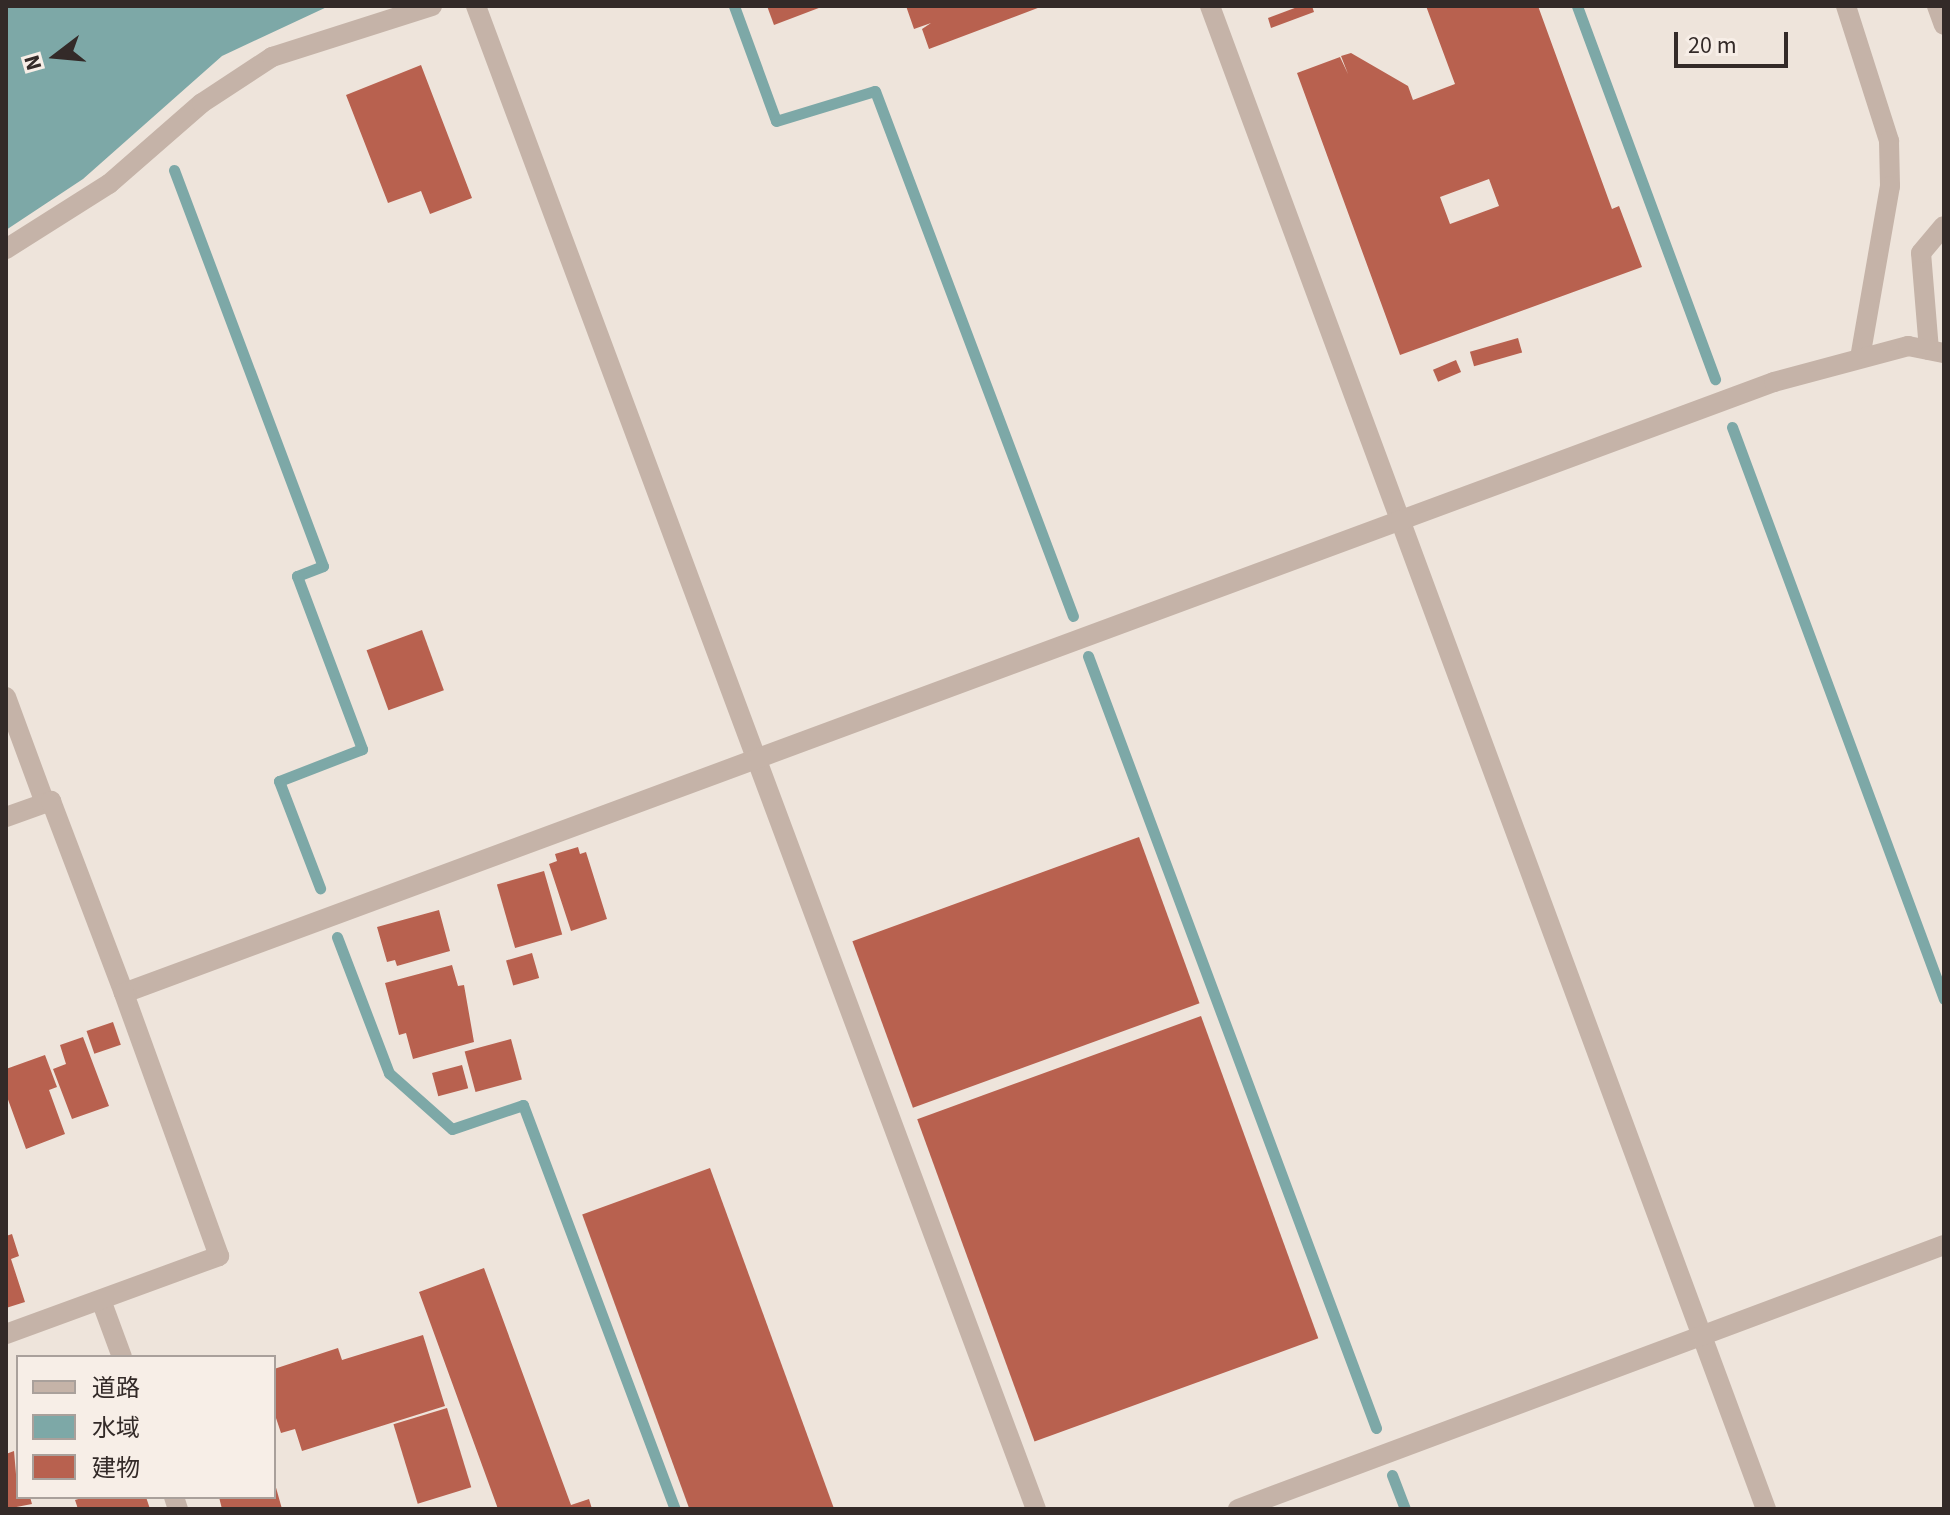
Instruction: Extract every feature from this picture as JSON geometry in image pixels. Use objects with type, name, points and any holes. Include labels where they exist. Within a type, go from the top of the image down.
[{"type":"street","points":[[6,249],[109,184],[202,103],[272,57],[432,6]]},
{"type":"street","points":[[476,6],[1036,1509]]},
{"type":"street","points":[[1210,6],[1397,520],[1766,1509]]},
{"type":"street","points":[[1846,6],[1889,141],[1890,186],[1860,358]]},
{"type":"street","points":[[1937,6],[1944,25]]},
{"type":"street","points":[[124,993],[1774,382],[1908,346],[1936,351],[1921,253],[1944,226]]},
{"type":"street","points":[[6,697],[45,803]]},
{"type":"street","points":[[6,817],[51,801],[219,1256],[6,1334]]},
{"type":"street","points":[[1238,1509],[1944,1245]]},
{"type":"street","points":[[101,1300],[121,1355]]},
{"type":"water","points":[[6,6],[329,6],[222,56],[83,179],[6,230]]},
{"type":"building","points":[[767,6],[824,6],[774,25]]},
{"type":"building","points":[[906,6],[1043,6],[929,49],[922,29],[931,23],[914,29]]},
{"type":"building","points":[[1300,6],[1312,6],[1314,12],[1271,28],[1268,18]]},
{"type":"building","points":[[1426,6],[1538,6],[1612,209],[1619,206],[1642,267],[1400,355],[1297,73],[1340,57],[1348,74],[1341,56],[1351,53],[1408,86],[1413,100],[1455,84]],"holes":[[[1489,179],[1499,206],[1450,224],[1440,197]]]},
{"type":"building","points":[[421,65],[472,198],[430,214],[421,191],[388,203],[346,95]]},
{"type":"building","points":[[1518,338],[1522,352],[1474,366],[1470,352]]},
{"type":"building","points":[[1456,360],[1461,372],[1438,382],[1433,370]]},
{"type":"building","points":[[422,630],[444,690],[388,710],[367,650]]},
{"type":"building","points":[[1139,837],[1200,1003],[913,1108],[852,941]]},
{"type":"building","points":[[578,847],[580,854],[586,852],[607,919],[571,931],[549,864],[557,861],[555,854]]},
{"type":"building","points":[[544,871],[562,934],[515,948],[497,885]]},
{"type":"building","points":[[439,910],[450,951],[397,966],[395,960],[387,962],[377,927]]},
{"type":"building","points":[[532,953],[539,978],[513,985],[506,960]]},
{"type":"building","points":[[452,965],[458,986],[464,985],[474,1042],[413,1059],[406,1033],[399,1035],[385,983]]},
{"type":"building","points":[[1201,1016],[1318,1338],[1035,1442],[917,1119]]},
{"type":"building","points":[[113,1022],[121,1045],[94,1054],[87,1031]]},
{"type":"building","points":[[83,1037],[109,1106],[72,1119],[53,1069],[66,1064],[60,1045]]},
{"type":"building","points":[[511,1039],[522,1080],[476,1092],[465,1051]]},
{"type":"building","points":[[45,1055],[57,1087],[49,1090],[65,1134],[26,1149],[6,1094],[6,1069]]},
{"type":"building","points":[[462,1065],[468,1088],[438,1096],[432,1073]]},
{"type":"building","points":[[710,1168],[834,1509],[689,1509],[582,1215]]},
{"type":"building","points":[[12,1234],[19,1256],[11,1259],[25,1302],[6,1308],[6,1236]]},
{"type":"building","points":[[484,1268],[571,1505],[589,1499],[592,1509],[498,1509],[419,1292]]},
{"type":"building","points":[[423,1335],[445,1406],[302,1451],[295,1429],[281,1433],[276,1418],[276,1368],[338,1348],[342,1360]]},
{"type":"building","points":[[447,1408],[471,1487],[418,1504],[393,1424]]},
{"type":"building","points":[[14,1451],[16,1499],[31,1499],[32,1504],[6,1509],[6,1454]]},
{"type":"building","points":[[276,1488],[282,1509],[222,1509],[220,1499],[276,1499]]},
{"type":"building","points":[[147,1499],[150,1509],[78,1509],[75,1500]]},
{"type":"waterway","points":[[734,6],[776,121],[875,91],[1073,616]]},
{"type":"waterway","points":[[1577,6],[1715,379]]},
{"type":"waterway","points":[[174,170],[323,566],[297,576],[362,749],[279,781],[320,888]]},
{"type":"waterway","points":[[1732,427],[1944,999]]},
{"type":"waterway","points":[[1088,656],[1376,1428]]},
{"type":"waterway","points":[[337,937],[389,1073],[452,1129],[523,1105],[675,1509]]},
{"type":"waterway","points":[[1392,1475],[1405,1509]]}]
